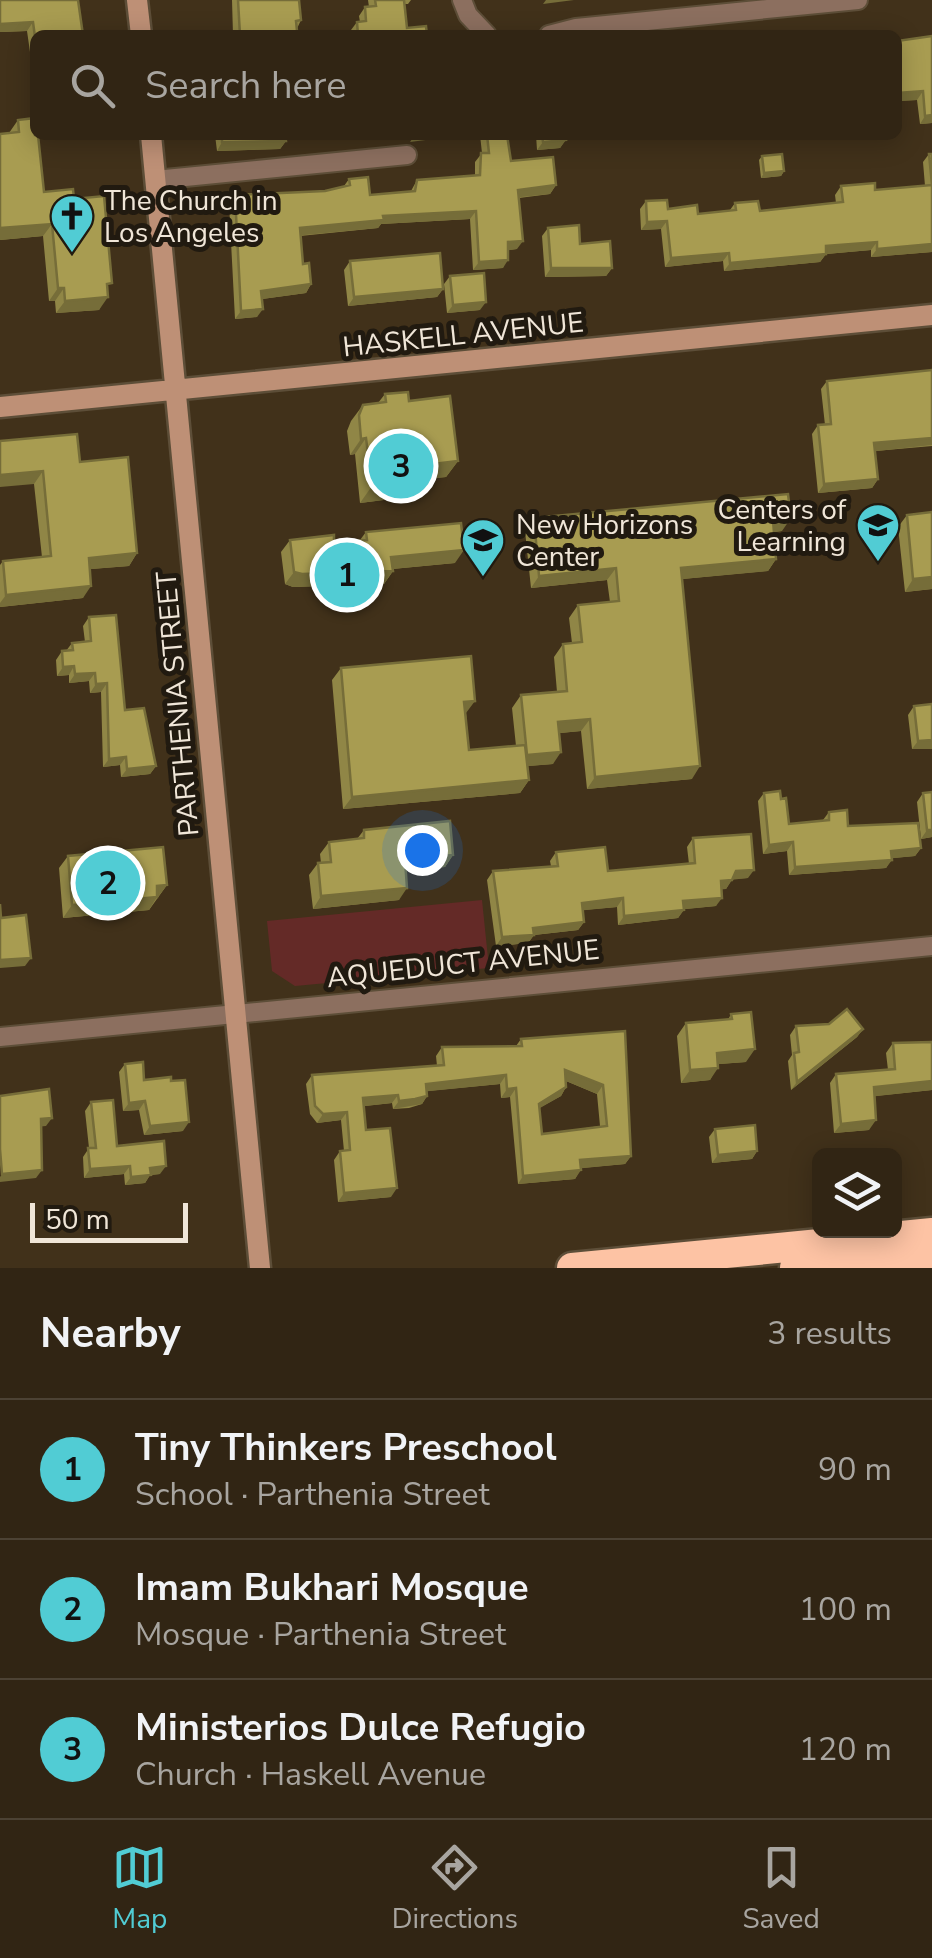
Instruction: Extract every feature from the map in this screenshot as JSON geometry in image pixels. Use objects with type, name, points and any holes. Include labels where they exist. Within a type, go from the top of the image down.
[{"type":"highway","points":[[572,1268],[932,1233]]},
{"type":"highway","points":[[794,1268],[932,1256]]},
{"type":"highway","points":[[915,1268],[932,1266]]},
{"type":"main road","points":[[137,0],[140,30]]},
{"type":"main road","name":"PARTHENIA STREET","points":[[151,140],[260,1268]]},
{"type":"main road","name":"HASKELL AVENUE","points":[[0,406],[932,315]]},
{"type":"street","points":[[462,0],[481,30]]},
{"type":"street","points":[[568,30],[773,4],[858,0]]},
{"type":"street","points":[[155,180],[407,155]]},
{"type":"street","name":"AQUEDUCT AVENUE","points":[[0,1037],[932,946]]},
{"type":"shaded area","points":[[482,900],[489,968],[295,986],[272,971],[267,921]]},
{"type":"building","points":[[0,0],[78,0],[82,30],[34,30],[33,22],[0,24]]},
{"type":"building","points":[[238,0],[299,0],[301,20],[296,21],[297,30],[240,30]]},
{"type":"building","points":[[375,0],[404,0],[407,28],[426,26],[426,30],[358,30],[357,22],[366,21],[365,7],[376,6]]},
{"type":"building","points":[[932,36],[932,115],[925,116],[923,91],[902,93],[902,40]]},
{"type":"building","points":[[30,119],[30,140],[39,140],[44,192],[73,189],[74,199],[104,196],[112,283],[107,284],[108,297],[65,301],[64,288],[58,288],[52,224],[0,228],[0,134],[19,132],[18,120]]},
{"type":"building","points":[[222,140],[286,141],[222,142]]},
{"type":"building","points":[[488,140],[508,140],[511,161],[553,157],[556,185],[518,190],[523,241],[508,242],[508,260],[479,262],[476,211],[383,216],[384,220],[300,228],[303,264],[309,263],[311,284],[261,291],[263,309],[241,311],[235,195],[325,191],[350,185],[349,179],[368,177],[370,195],[415,191],[417,180],[480,175],[481,153],[489,153]]},
{"type":"building","points":[[782,154],[784,171],[764,173],[762,156]]},
{"type":"building","points":[[875,183],[875,190],[932,185],[932,244],[877,249],[877,242],[826,246],[826,254],[730,263],[729,253],[671,258],[667,221],[647,222],[646,201],[667,200],[668,209],[697,205],[698,214],[736,210],[735,203],[758,201],[760,211],[843,202],[841,186]]},
{"type":"building","points":[[579,225],[580,244],[610,241],[612,268],[551,268],[548,228]]},
{"type":"building","points":[[440,253],[443,289],[354,297],[350,261]]},
{"type":"building","points":[[484,273],[486,302],[453,305],[450,276]]},
{"type":"building","points":[[932,370],[932,438],[874,443],[878,479],[824,484],[818,425],[831,424],[827,381]]},
{"type":"building","points":[[408,392],[409,401],[450,396],[458,461],[432,464],[434,479],[372,486],[359,415],[363,405],[386,402],[385,394]]},
{"type":"building","points":[[77,434],[80,462],[128,457],[137,553],[89,558],[91,586],[6,595],[3,561],[51,556],[43,471],[0,475],[0,441]]},
{"type":"building","points":[[788,494],[791,518],[773,520],[776,559],[681,568],[700,766],[595,777],[590,719],[558,722],[561,752],[527,755],[521,695],[567,691],[563,644],[582,642],[578,605],[619,601],[616,568],[539,576],[534,518]]},
{"type":"building","points":[[932,512],[932,577],[913,579],[907,515]]},
{"type":"building","points":[[461,523],[464,550],[391,557],[393,571],[294,572],[290,540],[334,535],[334,543],[367,540],[366,532]]},
{"type":"building","points":[[116,615],[125,710],[144,708],[156,766],[127,769],[126,757],[109,759],[107,683],[96,684],[95,673],[75,674],[74,666],[63,667],[62,651],[73,650],[72,643],[91,641],[89,617]]},
{"type":"building","points":[[471,656],[475,701],[464,702],[469,750],[525,745],[529,780],[352,797],[341,668]]},
{"type":"building","points":[[932,704],[932,740],[918,741],[914,706]]},
{"type":"building","points":[[780,791],[781,799],[786,798],[789,824],[829,820],[829,812],[847,810],[848,826],[918,823],[921,848],[891,851],[892,860],[795,867],[793,842],[769,845],[764,793]]},
{"type":"building","points":[[932,792],[932,830],[927,830],[923,793]]},
{"type":"building","points":[[450,821],[453,855],[405,860],[407,888],[321,896],[318,863],[331,862],[329,842],[364,838],[364,830]]},
{"type":"building","points":[[751,834],[754,870],[736,871],[732,880],[721,881],[722,898],[683,901],[684,910],[624,916],[623,898],[582,903],[584,922],[533,928],[534,935],[502,937],[493,871],[558,866],[556,852],[605,847],[608,871],[695,863],[693,838]]},
{"type":"building","points":[[163,847],[167,885],[157,886],[157,897],[72,905],[68,856]]},
{"type":"building","points":[[0,904],[1,918],[26,915],[31,958],[0,960]]},
{"type":"building","points":[[847,1009],[863,1029],[797,1082],[796,1026],[829,1024]]},
{"type":"building","points":[[751,1012],[755,1049],[717,1053],[718,1068],[690,1070],[686,1023],[732,1019],[731,1014]]},
{"type":"building","points":[[625,1031],[631,1156],[580,1160],[581,1170],[523,1176],[516,1088],[507,1089],[506,1075],[426,1084],[427,1096],[415,1099],[399,1101],[398,1095],[363,1098],[366,1130],[390,1128],[397,1188],[344,1193],[340,1151],[350,1150],[347,1112],[323,1114],[315,1106],[312,1075],[444,1065],[442,1047],[522,1046],[521,1039]],"holes":[[[565,1070],[603,1085],[607,1126],[542,1134],[539,1104],[566,1087]]]},
{"type":"building","points":[[932,1042],[932,1081],[874,1087],[876,1120],[841,1124],[836,1074],[895,1069],[893,1043]]},
{"type":"building","points":[[143,1062],[144,1080],[185,1080],[189,1122],[150,1126],[145,1101],[129,1103],[125,1064]]},
{"type":"building","points":[[49,1089],[52,1118],[41,1119],[42,1170],[2,1174],[0,1096]]},
{"type":"building","points":[[113,1100],[117,1146],[164,1141],[166,1166],[150,1168],[151,1175],[131,1177],[130,1166],[90,1169],[88,1148],[96,1148],[91,1102]]},
{"type":"building","points":[[755,1125],[757,1151],[718,1155],[715,1129]]},
{"type":"place","name":"The Church in Los Angeles","points":[[72,254]]},
{"type":"place","name":"Ministerios Dulce Refugio","points":[[401,466]]},
{"type":"place","name":"Centers of Learning","points":[[878,563]]},
{"type":"place","name":"Tiny Thinkers Preschool","points":[[347,575]]},
{"type":"place","name":"New Horizons Center","points":[[483,578]]},
{"type":"place","name":"Imam Bukhari Mosque","points":[[108,883]]}]
